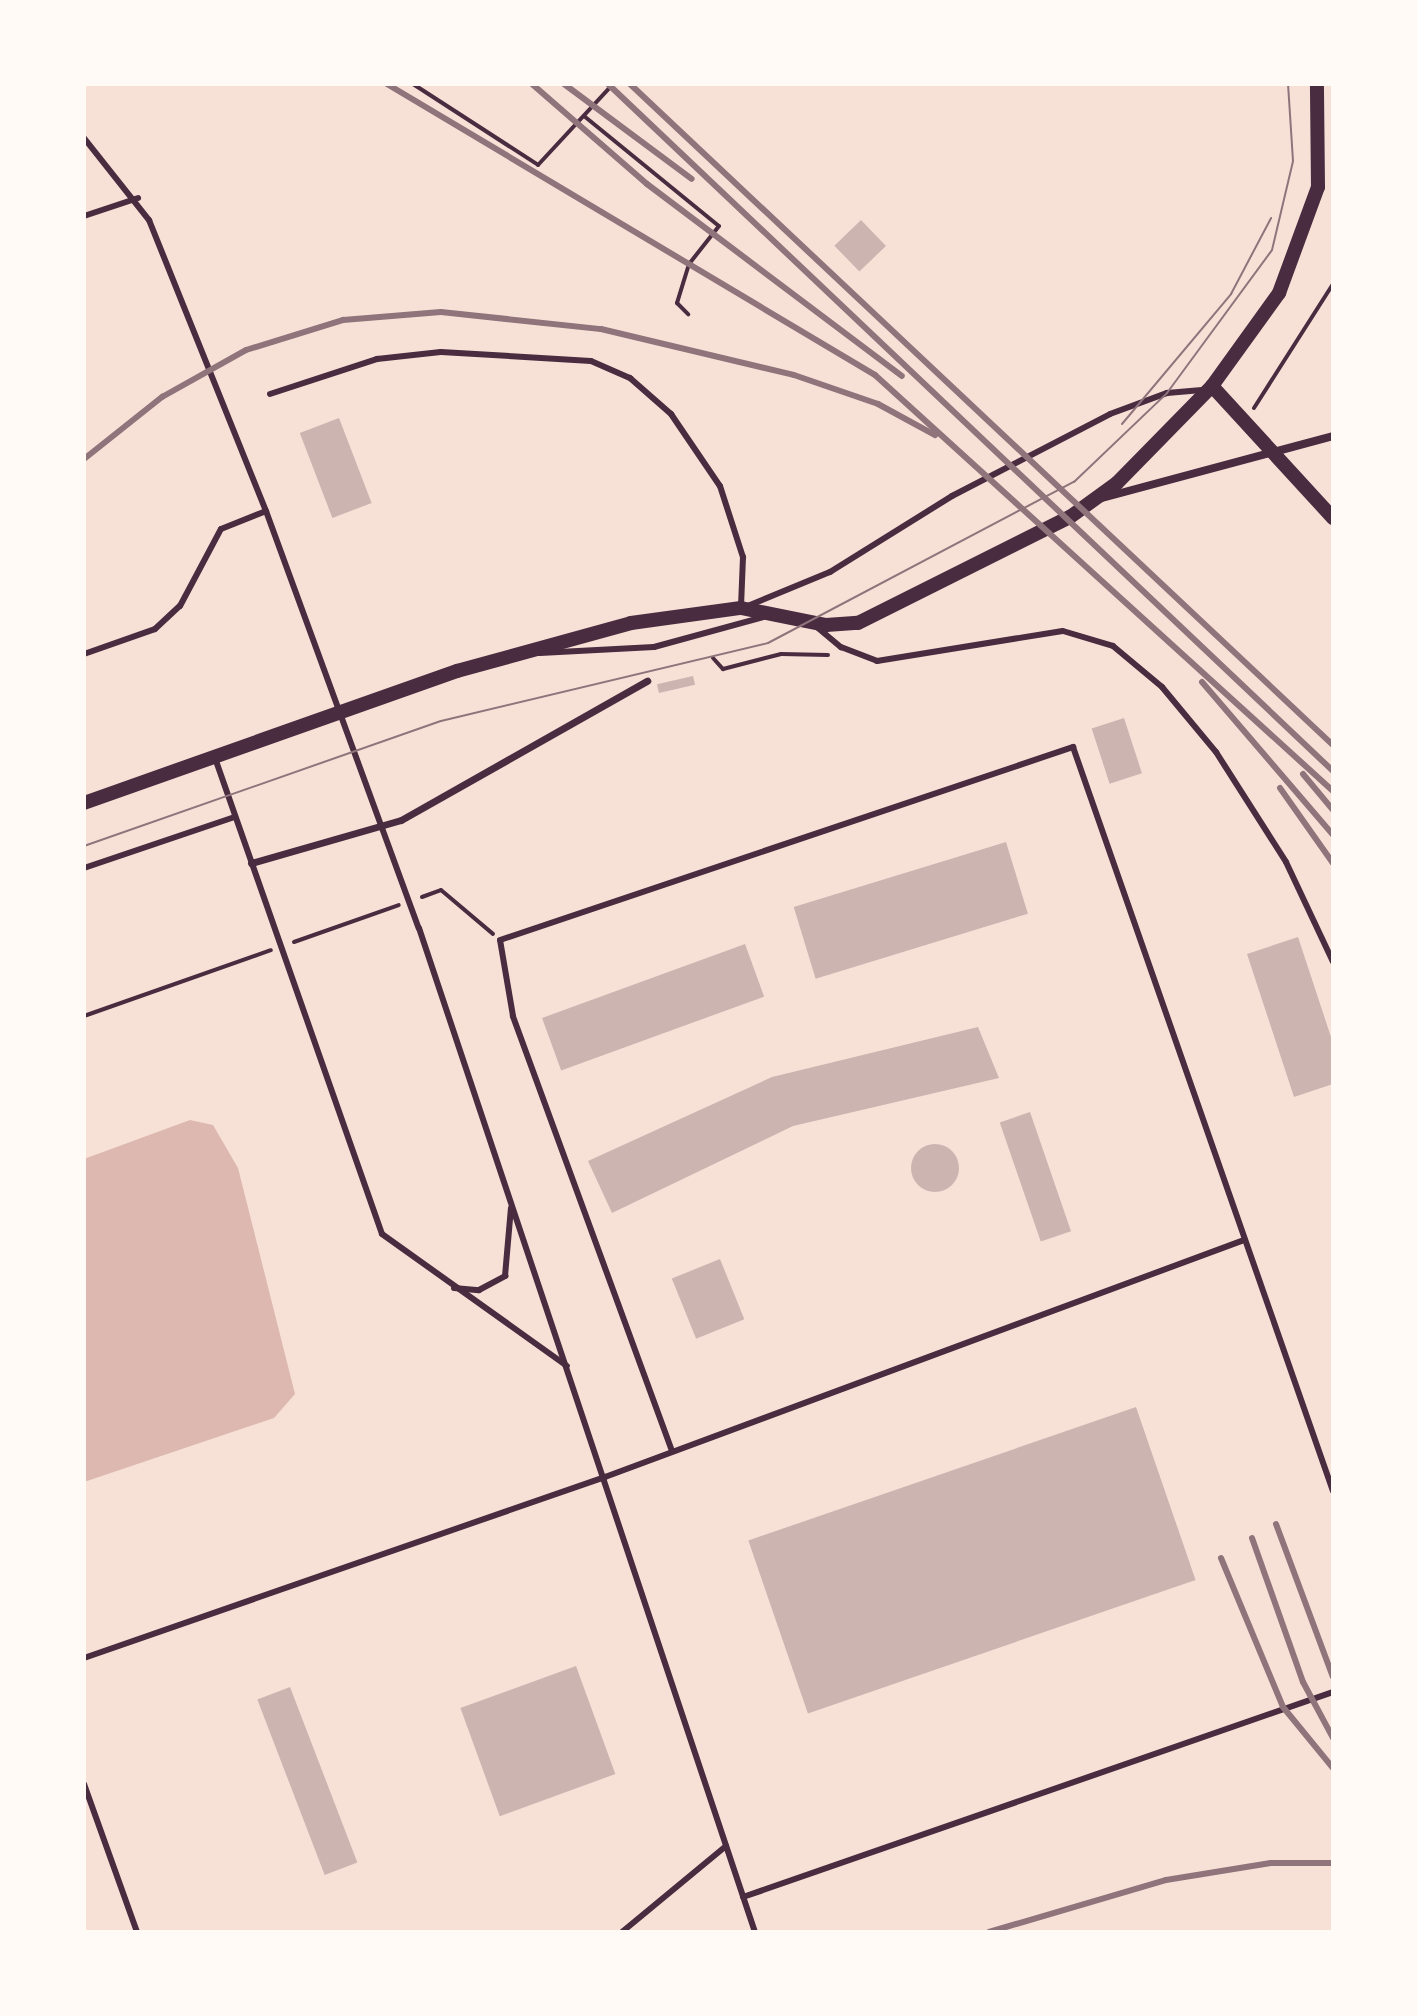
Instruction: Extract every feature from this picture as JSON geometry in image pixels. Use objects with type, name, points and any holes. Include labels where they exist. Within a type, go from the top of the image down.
[{"type":"street","points":[[1097,499],[1210,388],[1279,293],[1302,245],[1322,154],[1317,84]]},
{"type":"street","points":[[1210,388],[1280,454],[1333,518]]},
{"type":"street","points":[[84,803],[521,651],[631,623],[741,608],[843,625],[875,616],[1097,499],[1280,454],[1333,436]]},
{"type":"street","points":[[251,863],[401,820],[647,681]]},
{"type":"lane","points":[[84,138],[138,198],[266,511],[419,928],[755,1932]]},
{"type":"lane","points":[[84,216],[138,198]]},
{"type":"lane","points":[[270,394],[377,359],[441,352],[591,361],[630,378],[671,414],[720,486],[743,557],[741,608],[830,572],[952,496],[1110,414],[1167,393],[1210,388]]},
{"type":"lane","points":[[84,654],[155,629],[180,606],[221,529],[266,511]]},
{"type":"lane","points":[[521,651],[654,647],[773,612]]},
{"type":"lane","points":[[811,622],[859,656],[901,662],[1063,631],[1113,646],[1162,687],[1216,752],[1286,862],[1333,962]]},
{"type":"lane","points":[[672,1451],[513,1016],[500,940],[1073,747],[1333,1491]]},
{"type":"lane","points":[[215,757],[373,1217],[395,1248],[567,1366]]},
{"type":"lane","points":[[84,868],[235,817]]},
{"type":"lane","points":[[451,1287],[479,1290],[505,1276],[511,1200]]},
{"type":"lane","points":[[84,1658],[605,1477],[1244,1240]]},
{"type":"lane","points":[[743,1897],[1333,1692]]},
{"type":"lane","points":[[84,1784],[137,1932]]},
{"type":"lane","points":[[622,1932],[726,1846]]},
{"type":"path","points":[[413,84],[538,165],[613,84]]},
{"type":"path","points":[[584,116],[719,226],[689,264],[677,303],[688,314]]},
{"type":"path","points":[[1246,420],[1333,284]]},
{"type":"path","points":[[713,658],[723,669],[781,654],[859,656]]},
{"type":"path","points":[[84,1016],[441,890],[500,940]]},
{"type":"shaded area","points":[[190,1120],[213,1125],[238,1168],[295,1394],[274,1418],[84,1482],[84,1159]]},
{"type":"building","points":[[861,220],[886,246],[859,272],[834,246]]},
{"type":"building","points":[[339,418],[372,503],[332,518],[300,433]]},
{"type":"building","points":[[693,676],[695,685],[659,693],[657,684]]},
{"type":"building","points":[[1124,718],[1142,773],[1110,784],[1092,729]]},
{"type":"building","points":[[1006,842],[1028,914],[816,979],[794,907]]},
{"type":"building","points":[[1298,937],[1333,1043],[1333,1084],[1294,1097],[1247,954]]},
{"type":"building","points":[[745,944],[764,997],[561,1070],[542,1018]]},
{"type":"building","points":[[978,1027],[999,1078],[793,1126],[612,1213],[588,1161],[772,1077]]},
{"type":"building","points":[[1030,1112],[1071,1231],[1041,1242],[1000,1122]]},
{"type":"building","points":[[935,1144],[944,1145],[952,1151],[958,1159],[958,1177],[952,1185],[944,1191],[935,1192],[926,1191],[918,1185],[912,1177],[911,1168],[912,1159],[918,1151],[926,1145]]},
{"type":"building","points":[[720,1259],[744,1319],[696,1339],[672,1278]]},
{"type":"building","points":[[1136,1407],[1196,1580],[808,1714],[748,1540]]},
{"type":"building","points":[[576,1666],[615,1774],[500,1816],[460,1708]]},
{"type":"building","points":[[290,1687],[357,1863],[325,1875],[257,1700]]},
{"type":"tram line","points":[[84,846],[441,721],[768,643],[1074,482],[1167,393],[1272,250],[1293,161],[1288,84]]},
{"type":"tram line","points":[[1122,424],[1231,294],[1271,218]]},
{"type":"railway","points":[[387,84],[875,375],[1333,791]]},
{"type":"railway","points":[[532,84],[647,184],[902,376]]},
{"type":"railway","points":[[564,84],[692,179]]},
{"type":"railway","points":[[608,84],[1333,771]]},
{"type":"railway","points":[[630,84],[1333,745]]},
{"type":"railway","points":[[84,459],[162,397],[246,350],[343,320],[441,312],[601,329],[794,375],[878,404],[935,435]]},
{"type":"railway","points":[[1202,682],[1333,835]]},
{"type":"railway","points":[[1303,774],[1333,810]]},
{"type":"railway","points":[[1280,788],[1333,863]]},
{"type":"railway","points":[[1276,1524],[1333,1677]]},
{"type":"railway","points":[[1252,1538],[1303,1682],[1333,1738]]},
{"type":"railway","points":[[1221,1558],[1283,1707],[1333,1768]]},
{"type":"railway","points":[[989,1932],[1166,1880],[1271,1863],[1333,1863]]}]
